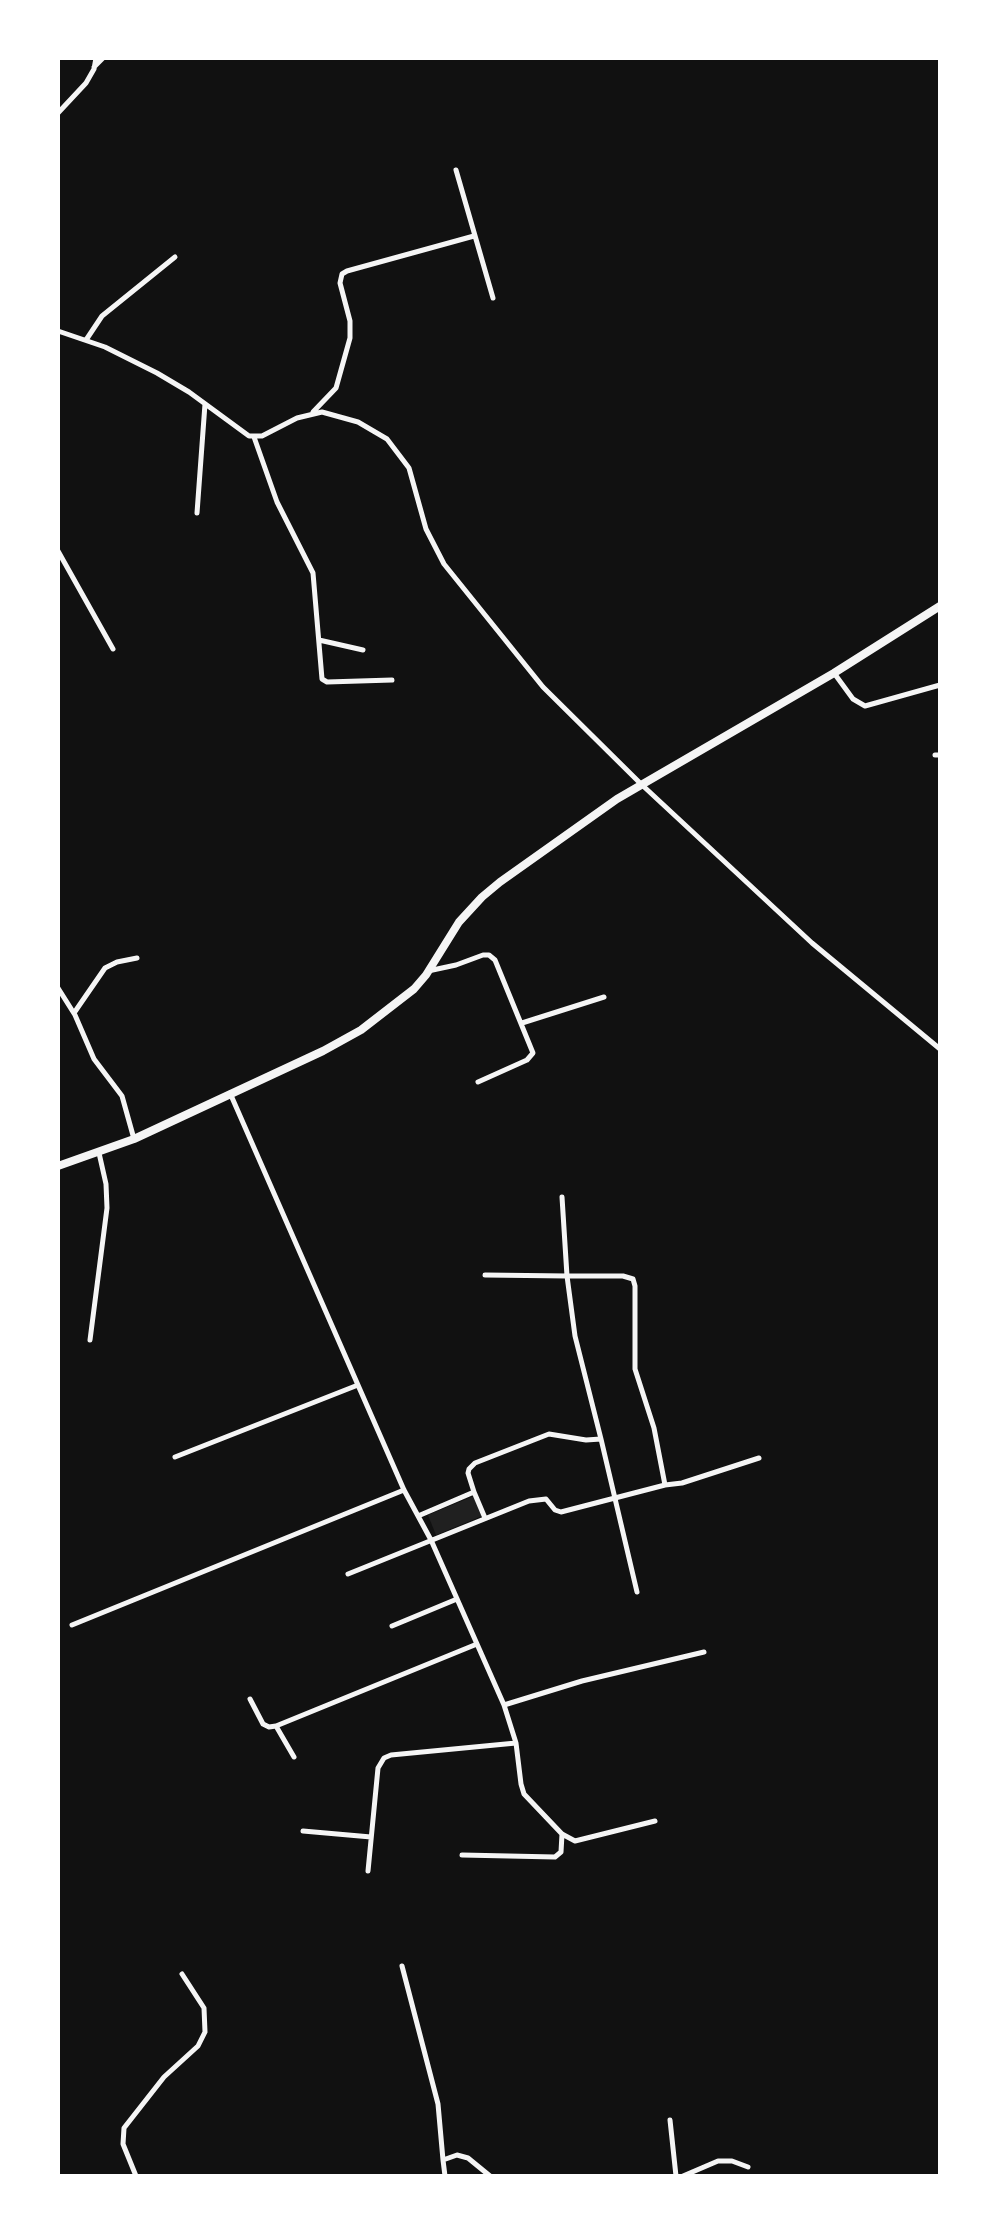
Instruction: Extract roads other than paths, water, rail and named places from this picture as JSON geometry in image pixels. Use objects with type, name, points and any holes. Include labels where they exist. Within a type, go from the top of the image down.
[{"type":"main road","points":[[58,1167],[134,1139],[313,1056],[361,1030],[406,997],[428,971],[454,927],[482,897],[593,815],[641,784],[834,673],[940,606]]},
{"type":"street","points":[[58,113],[84,86],[96,58]]},
{"type":"street","points":[[94,67],[103,58]]},
{"type":"street","points":[[456,170],[493,298]]},
{"type":"street","points":[[313,412],[331,396],[337,385],[350,341],[351,324],[340,283],[342,275],[347,271],[474,236]]},
{"type":"street","points":[[86,340],[100,318],[175,257]]},
{"type":"street","points":[[58,331],[86,340],[157,373],[240,431],[254,437],[265,435],[313,412],[328,412],[380,433],[395,446],[411,471],[426,529],[451,576],[543,687],[641,784],[825,955],[940,1049]]},
{"type":"street","points":[[197,513],[205,404]]},
{"type":"street","points":[[254,437],[280,509],[313,573],[323,681],[392,680]]},
{"type":"street","points":[[58,551],[113,649]]},
{"type":"street","points":[[318,640],[363,650]]},
{"type":"street","points":[[834,673],[853,699],[865,706],[940,685]]},
{"type":"street","points":[[428,971],[483,955],[492,957],[522,1023],[533,1048],[533,1055],[478,1082]]},
{"type":"street","points":[[74,1013],[105,968],[117,962],[137,958]]},
{"type":"street","points":[[58,989],[74,1013],[92,1055],[124,1102],[134,1139]]},
{"type":"street","points":[[522,1023],[604,997]]},
{"type":"street","points":[[230,1093],[404,1490],[431,1540],[504,1705],[516,1743],[524,1794],[569,1839],[580,1841],[655,1821]]},
{"type":"street","points":[[90,1340],[107,1208],[106,1184],[99,1153]]},
{"type":"street","points":[[562,1197],[567,1276],[575,1336],[637,1592]]},
{"type":"street","points":[[485,1275],[631,1277],[635,1282],[635,1369],[654,1428],[665,1485]]},
{"type":"street","points":[[175,1457],[358,1385]]},
{"type":"street","points":[[485,1518],[468,1474],[475,1463],[549,1434],[586,1440],[601,1439]]},
{"type":"street","points":[[348,1574],[536,1499],[548,1500],[554,1509],[561,1512],[682,1483],[759,1458]]},
{"type":"street","points":[[72,1625],[404,1490]]},
{"type":"street","points":[[418,1516],[474,1492]]},
{"type":"street","points":[[392,1626],[457,1599]]},
{"type":"street","points":[[250,1699],[263,1724],[276,1726],[477,1644]]},
{"type":"street","points":[[504,1705],[570,1684],[704,1652]]},
{"type":"street","points":[[276,1726],[294,1757]]},
{"type":"street","points":[[368,1871],[378,1768],[384,1758],[391,1755],[516,1743]]},
{"type":"street","points":[[303,1831],[371,1837]]},
{"type":"street","points":[[462,1855],[555,1857],[561,1852],[562,1834]]},
{"type":"street","points":[[402,1966],[437,2099],[445,2176]]},
{"type":"street","points":[[136,2176],[123,2144],[124,2128],[164,2077],[198,2046],[204,2036],[204,2008],[182,1974]]},
{"type":"street","points":[[670,2120],[676,2176]]},
{"type":"street","points":[[443,2160],[452,2155],[463,2156],[490,2176]]},
{"type":"street","points":[[683,2176],[721,2161],[748,2166]]}]
